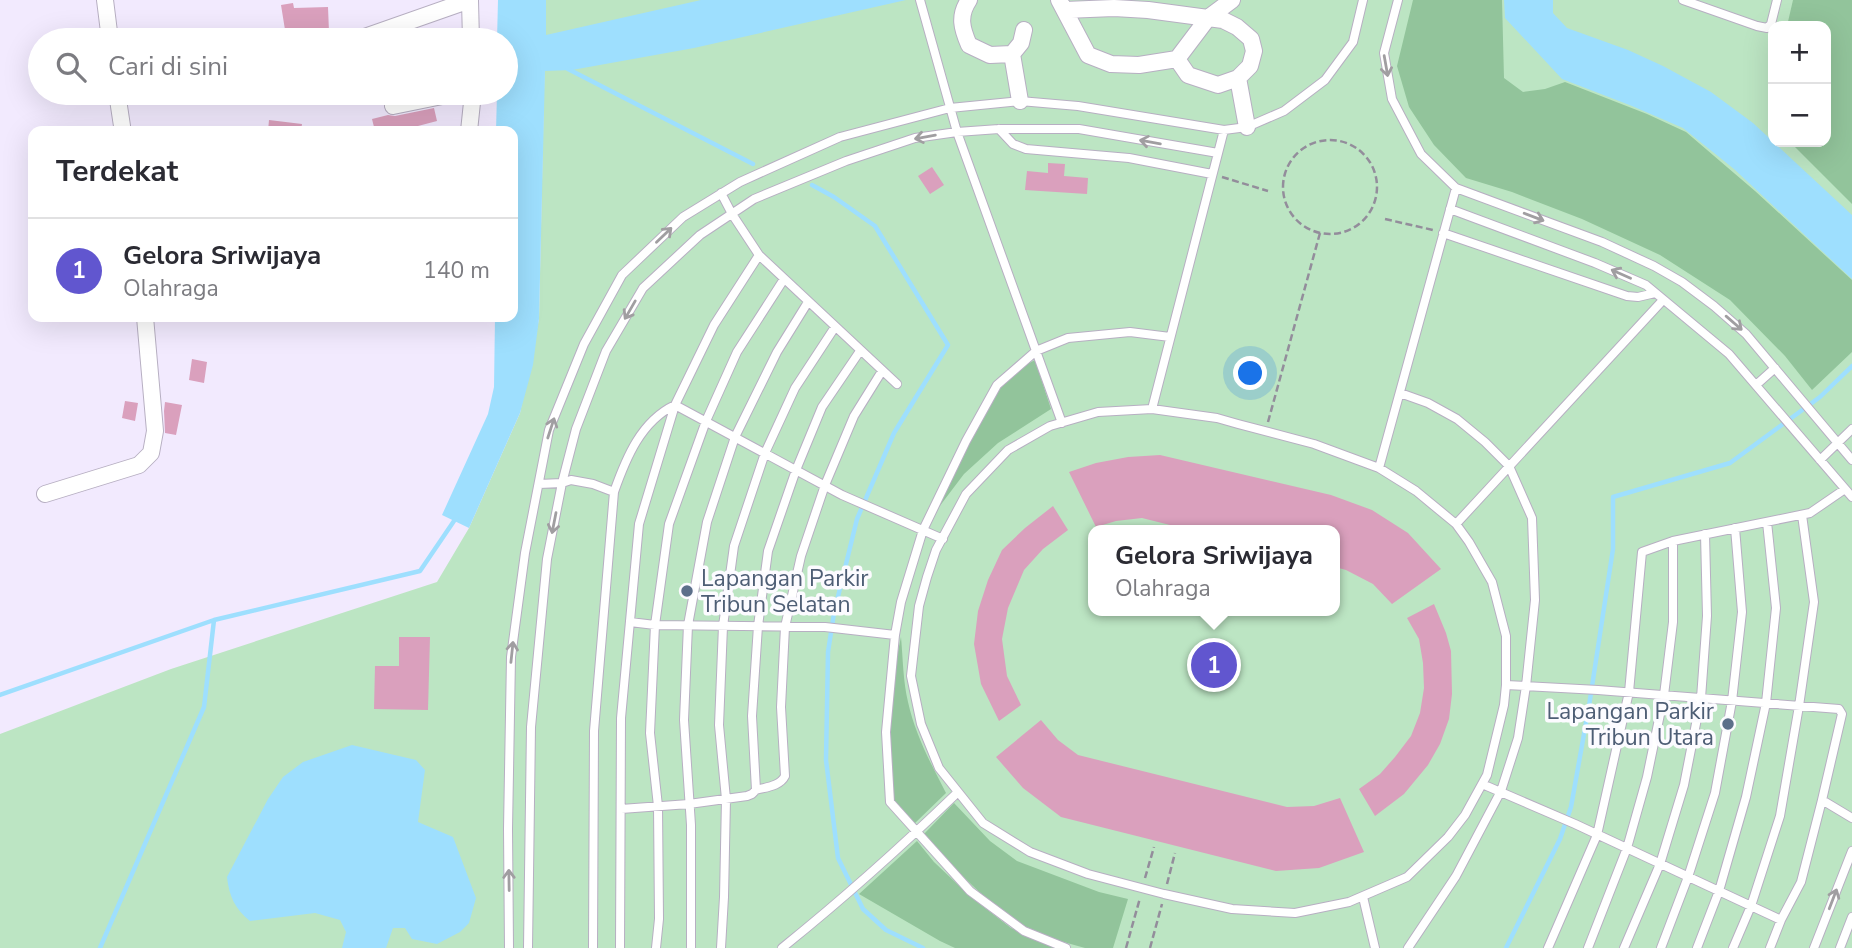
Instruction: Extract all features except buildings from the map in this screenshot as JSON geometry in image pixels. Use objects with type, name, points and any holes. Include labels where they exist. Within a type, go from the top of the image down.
[{"type":"street","points":[[105,0],[108,28]]},
{"type":"street","points":[[968,0],[961,25],[969,45],[990,55],[1012,54],[1021,43],[1024,30]]},
{"type":"street","points":[[1062,5],[1088,55],[1111,64],[1139,65],[1177,59],[1208,18],[1231,0]]},
{"type":"street","points":[[391,28],[470,1],[471,28]]},
{"type":"street","points":[[1062,5],[1147,9],[1223,20],[1251,38],[1254,51],[1250,66],[1238,78],[1218,85],[1188,75],[1177,59]]},
{"type":"street","points":[[1012,54],[1020,101]]},
{"type":"street","points":[[1238,78],[1247,127]]},
{"type":"street","points":[[117,105],[118,126]]},
{"type":"street","points":[[393,106],[398,105]]},
{"type":"street","points":[[470,126],[472,105]]},
{"type":"street","points":[[45,494],[139,465],[151,453],[155,431],[145,322]]},
{"type":"lane","points":[[920,0],[957,132],[1062,423]]},
{"type":"lane","points":[[509,948],[511,657],[525,553],[549,430],[584,344],[622,275],[683,217],[740,182],[840,137],[950,108],[1020,101],[1078,106],[1224,130],[1247,127],[1284,111],[1325,80],[1353,42],[1363,0]]},
{"type":"lane","points":[[1398,0],[1384,53],[1392,99],[1421,154],[1456,188],[1602,242],[1682,282],[1746,334],[1852,460]]},
{"type":"lane","points":[[1684,0],[1700,3],[1767,28],[1777,0]]},
{"type":"lane","points":[[528,948],[531,727],[547,559],[576,429],[606,351],[643,288],[700,235],[754,198],[846,161],[915,138],[999,129],[1079,129],[1218,153]]},
{"type":"lane","points":[[999,129],[1013,144],[1026,149],[1129,158],[1212,174]]},
{"type":"lane","points":[[1152,408],[1224,130]]},
{"type":"lane","points":[[1380,468],[1456,188]]},
{"type":"lane","points":[[721,193],[759,255],[897,384]]},
{"type":"lane","points":[[1450,209],[1646,285],[1729,354],[1852,497]]},
{"type":"lane","points":[[1443,233],[1627,296],[1638,297],[1655,293]]},
{"type":"lane","points":[[620,948],[621,718],[639,524],[675,405],[714,326],[759,255]]},
{"type":"lane","points":[[656,948],[659,919],[658,806],[650,733],[655,625],[669,524],[706,421],[737,352],[784,279]]},
{"type":"lane","points":[[1456,524],[1663,300]]},
{"type":"lane","points":[[691,948],[691,825],[684,720],[688,625],[707,522],[735,437],[777,352],[808,302]]},
{"type":"lane","points":[[721,948],[726,799],[719,725],[723,626],[734,546],[765,453],[794,388],[835,327]]},
{"type":"lane","points":[[1066,948],[1024,931],[970,891],[890,802],[886,732],[895,635],[901,602],[923,530],[966,441],[997,385],[1036,351],[1068,338],[1130,332],[1170,337]]},
{"type":"lane","points":[[756,790],[752,716],[758,626],[768,551],[796,470],[822,407],[860,351]]},
{"type":"lane","points":[[1756,385],[1776,368]]},
{"type":"lane","points":[[621,809],[747,796],[784,779],[781,707],[785,626],[801,556],[825,485],[854,416],[882,371]]},
{"type":"lane","points":[[1400,393],[1428,403],[1457,419],[1509,466],[1532,518],[1535,600],[1518,738],[1501,791],[1456,876],[1408,948]]},
{"type":"lane","points":[[675,405],[842,495],[943,539]]},
{"type":"lane","points":[[593,948],[594,731],[614,492],[623,465],[641,432],[662,411],[675,405]]},
{"type":"lane","points":[[1152,408],[1217,418],[1314,444],[1380,468],[1416,491],[1456,524],[1492,582],[1506,636],[1506,685],[1504,705],[1487,775],[1465,815],[1448,837],[1407,877],[1349,902],[1294,913],[1232,909],[1164,894],[1088,874],[1030,852],[982,823],[939,768],[922,724],[911,676],[919,606],[936,550],[966,494],[1008,450],[1050,426],[1098,412],[1152,408]]},
{"type":"lane","points":[[1820,460],[1852,429]]},
{"type":"lane","points":[[539,484],[571,480],[614,492]]},
{"type":"lane","points":[[1548,948],[1597,835],[1629,692],[1641,555],[1644,550],[1673,541],[1810,513],[1845,489]]},
{"type":"lane","points":[[1733,948],[1751,906],[1780,816],[1799,706],[1814,601],[1802,515]]},
{"type":"lane","points":[[1697,948],[1719,891],[1746,797],[1766,704],[1776,608],[1768,522]]},
{"type":"lane","points":[[1661,948],[1688,877],[1715,793],[1732,701],[1742,612],[1735,528]]},
{"type":"lane","points":[[1624,948],[1660,864],[1684,785],[1701,698],[1707,616],[1705,534]]},
{"type":"lane","points":[[1588,948],[1627,848],[1647,777],[1664,695],[1673,622],[1673,541]]},
{"type":"lane","points":[[901,602],[919,606]]},
{"type":"lane","points":[[629,622],[655,625],[825,627],[895,635]]},
{"type":"lane","points":[[1506,685],[1839,709],[1842,713],[1801,882],[1770,948]]},
{"type":"lane","points":[[1482,784],[1781,920]]},
{"type":"lane","points":[[782,948],[916,833],[957,793]]},
{"type":"lane","points":[[1822,800],[1852,818]]},
{"type":"lane","points":[[1814,948],[1852,851]]},
{"type":"lane","points":[[1363,897],[1375,948]]},
{"type":"lane","points":[[1840,948],[1852,917]]},
{"type":"path","points":[[1325,140],[1340,141],[1354,146],[1366,156],[1374,169],[1377,184],[1375,199],[1369,213],[1359,224],[1347,231],[1320,233],[1296,220],[1284,195],[1283,179],[1288,165],[1310,144],[1325,140]]},
{"type":"path","points":[[1212,174],[1268,191]]},
{"type":"path","points":[[1385,219],[1443,233]]},
{"type":"path","points":[[1266,431],[1320,233]]},
{"type":"green space","points":[[546,0],[1852,0],[1852,948],[0,948],[0,734],[171,669],[437,582],[469,528],[520,413],[539,319]]},
{"type":"green space","points":[[1413,0],[1502,0],[1504,78],[1523,92],[1545,89],[1565,82],[1686,132],[1852,280],[1852,352],[1812,390],[1785,356],[1730,300],[1660,255],[1582,219],[1512,192],[1466,178],[1434,145],[1409,107],[1397,66]]},
{"type":"green space","points":[[1793,0],[1852,0],[1852,204],[1795,147],[1831,147],[1831,21],[1788,21]]},
{"type":"green space","points":[[1035,360],[1051,409],[998,443],[964,474],[936,511],[956,464],[996,390],[1020,368]]},
{"type":"green space","points":[[901,637],[905,686],[911,714],[924,749],[946,793],[913,825],[901,813],[890,793],[887,732],[892,681]]},
{"type":"green space","points":[[954,803],[990,841],[1017,861],[1099,892],[1128,899],[1113,948],[1085,948],[1060,941],[1024,926],[991,903],[923,835]]},
{"type":"green space","points":[[917,841],[934,862],[971,897],[1011,928],[1058,948],[955,948],[859,894]]},
{"type":"water","points":[[498,0],[546,0],[546,35],[701,0],[906,0],[694,48],[572,70],[545,71],[539,319],[533,365],[520,413],[469,528],[442,515],[488,414],[494,387],[495,322],[518,322],[518,126],[496,126],[497,105],[518,105],[518,28],[497,28]]},
{"type":"water","points":[[1504,0],[1553,0],[1553,13],[1567,28],[1663,66],[1711,92],[1753,123],[1768,137],[1768,147],[1779,147],[1852,215],[1852,279],[1734,169],[1683,128],[1562,79],[1505,18]]},
{"type":"water","points":[[352,745],[416,760],[425,770],[418,822],[453,837],[476,898],[469,923],[460,932],[437,944],[412,939],[405,928],[393,928],[386,948],[342,948],[346,932],[340,920],[315,913],[250,921],[240,912],[231,896],[227,877],[268,799],[283,777],[303,762]]},
{"type":"waterway","points":[[568,69],[753,164]]},
{"type":"waterway","points":[[812,185],[875,226],[948,345],[894,433],[857,519],[834,613],[828,652],[826,760],[838,858],[863,909],[886,930],[923,948]]},
{"type":"waterway","points":[[1506,948],[1560,839],[1571,807],[1613,549],[1613,497],[1730,463],[1820,397],[1852,366]]},
{"type":"waterway","points":[[0,695],[214,620],[420,571],[456,518]]},
{"type":"waterway","points":[[100,948],[204,707],[214,620]]},
{"type":"place","name":"Lapangan Parkir Tribun Selatan","points":[[687,591]]},
{"type":"place","name":"Gelora Sriwijaya","points":[[1214,665]]},
{"type":"place","name":"Lapangan Parkir Tribun Utara","points":[[1728,724]]}]
